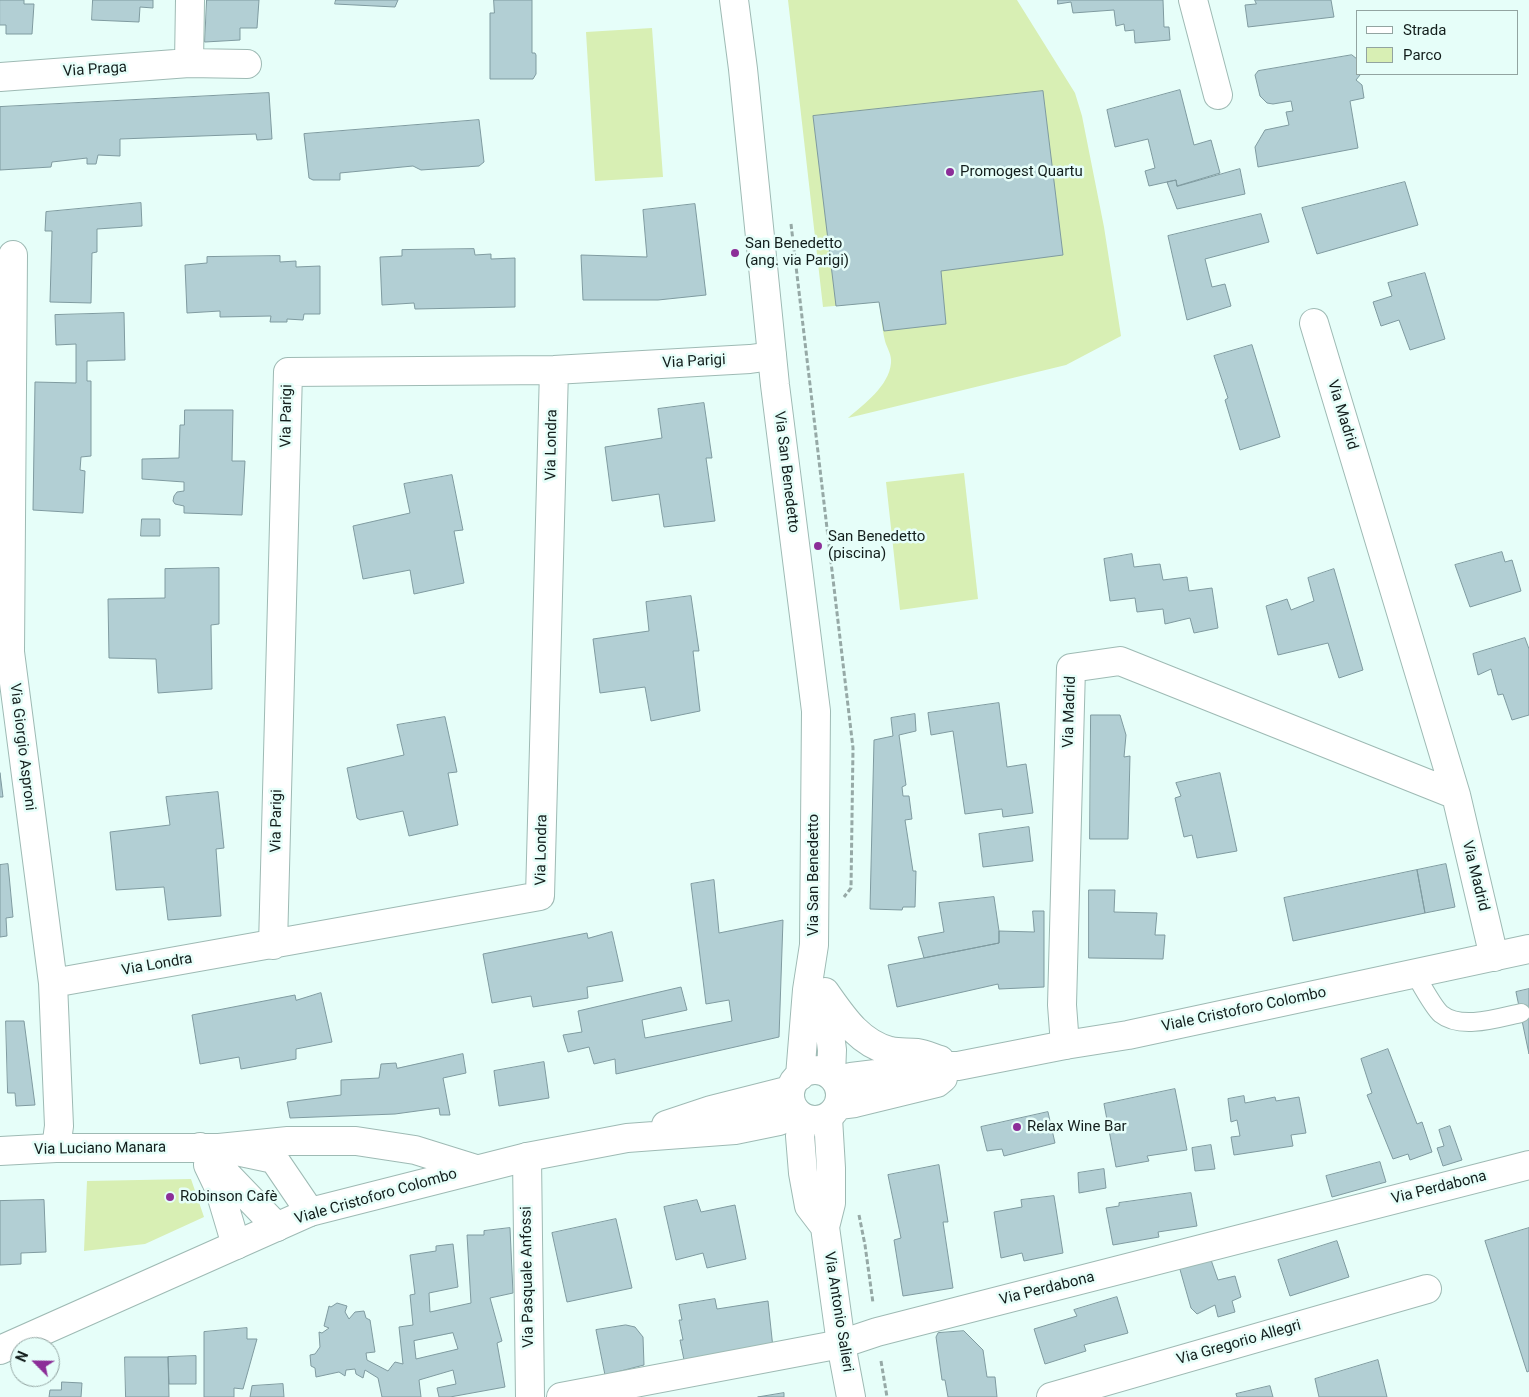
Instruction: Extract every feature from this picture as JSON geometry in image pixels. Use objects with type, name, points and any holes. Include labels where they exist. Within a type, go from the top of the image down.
[{"type":"street","points":[[189,63],[190,0]]},
{"type":"street","name":"Via San Benedetto","points":[[734,0],[743,70],[772,356],[816,711],[814,945],[807,990],[816,1097]]},
{"type":"street","points":[[1193,0],[1218,95]]},
{"type":"street","name":"Via Praga","points":[[0,77],[189,63],[247,64]]},
{"type":"street","name":"Via Giorgio Asproni","points":[[13,255],[5,651],[53,983],[59,1126],[56,1148]]},
{"type":"street","name":"Via Madrid","points":[[1314,323],[1456,795],[1494,957]]},
{"type":"street","name":"Via Parigi","points":[[273,945],[288,372],[554,370],[750,359],[772,356]]},
{"type":"street","name":"Via Londra","points":[[53,983],[540,896],[554,370]]},
{"type":"street","name":"Via Madrid","points":[[1066,1045],[1062,1005],[1071,668],[1120,661],[1456,795]]},
{"type":"street","name":"Via San Benedetto","points":[[814,945],[825,992],[832,1050],[816,1097]]},
{"type":"street","name":"Viale Cristoforo Colombo","points":[[0,1350],[310,1212],[527,1156],[626,1138],[735,1130],[779,1121],[816,1097],[855,1103],[937,1083],[958,1066],[1128,1035],[1529,949]]},
{"type":"street","name":"Viale Cristoforo Colombo","points":[[825,992],[844,1019],[858,1034],[874,1044],[890,1051],[919,1053],[958,1066]]},
{"type":"street","name":"Via Antonio Salieri","points":[[816,1097],[800,1136],[803,1173],[809,1206],[825,1227],[841,1344],[851,1397]]},
{"type":"street","name":"Via Luciano Manara","points":[[0,1151],[56,1148],[210,1148],[288,1140],[356,1141],[415,1150],[476,1170]]},
{"type":"street","points":[[210,1148],[277,1227]]},
{"type":"street","points":[[210,1148],[219,1188],[236,1245]]},
{"type":"street","name":"Via Luciano Manara","points":[[210,1148],[274,1160],[310,1212]]},
{"type":"street","name":"Via Pasquale Anfossi","points":[[527,1156],[530,1397]]},
{"type":"street","name":"Via Perdabona","points":[[561,1397],[841,1344],[877,1332],[1529,1165]]},
{"type":"street","name":"Via Gregorio Allegri","points":[[1051,1397],[1427,1289]]},
{"type":"lane","points":[[1415,974],[1440,1014],[1457,1022],[1486,1020],[1521,1014]]},
{"type":"path","points":[[857,1207],[865,1245],[887,1397]]},
{"type":"green space","name":"Promogest Quartu","points":[[788,0],[1017,0],[1075,93],[1082,116],[1104,227],[1121,336],[1066,365],[848,418],[881,387],[889,371],[891,357],[885,341],[879,302],[823,307]]},
{"type":"green space","points":[[652,28],[663,177],[595,181],[586,32]]},
{"type":"green space","points":[[964,473],[978,599],[900,610],[886,482]]},
{"type":"green space","points":[[191,1179],[204,1217],[145,1244],[84,1251],[87,1181]]},
{"type":"building","points":[[0,0],[24,0],[24,4],[34,4],[32,34],[6,34],[6,25],[0,25]]},
{"type":"building","points":[[93,0],[153,0],[153,8],[140,7],[139,22],[92,20]]},
{"type":"building","points":[[207,0],[259,0],[257,28],[240,28],[240,40],[205,42]]},
{"type":"building","points":[[336,0],[398,0],[395,7],[335,4]]},
{"type":"building","points":[[494,0],[532,0],[532,53],[536,55],[536,74],[533,79],[490,79],[490,13],[494,13]]},
{"type":"building","points":[[1058,0],[1163,0],[1164,27],[1169,27],[1170,40],[1135,43],[1134,30],[1125,31],[1124,24],[1116,26],[1114,10],[1073,13],[1071,2],[1058,4]]},
{"type":"building","points":[[1255,0],[1331,0],[1334,17],[1248,27],[1245,5],[1256,4]]},
{"type":"building","points":[[1352,55],[1356,58],[1356,75],[1360,75],[1356,80],[1362,85],[1364,98],[1350,101],[1358,148],[1258,167],[1255,147],[1265,130],[1289,125],[1286,112],[1293,111],[1291,101],[1273,104],[1267,103],[1260,96],[1255,75],[1258,71]]},
{"type":"building","points":[[1180,90],[1194,145],[1211,140],[1220,173],[1177,186],[1176,180],[1149,186],[1145,171],[1155,168],[1148,139],[1115,147],[1107,110]]},
{"type":"building","name":"Promogest Quartu","points":[[1043,91],[1063,255],[941,271],[946,324],[884,331],[879,302],[836,306],[813,116]]},
{"type":"building","points":[[269,93],[272,139],[257,140],[256,134],[120,139],[120,156],[98,155],[96,164],[87,164],[87,158],[52,162],[51,167],[0,170],[0,107]]},
{"type":"building","points":[[479,120],[484,162],[479,166],[421,170],[413,166],[340,173],[340,180],[313,180],[309,178],[304,134]]},
{"type":"building","points":[[1240,169],[1245,194],[1177,209],[1167,182],[1176,180],[1177,186]]},
{"type":"building","points":[[1405,182],[1418,225],[1317,254],[1302,208]]},
{"type":"building","points":[[141,203],[142,226],[97,229],[97,252],[92,253],[91,303],[50,302],[52,231],[45,231],[46,212]]},
{"type":"building","points":[[695,204],[706,295],[658,300],[583,300],[581,255],[647,257],[643,210]]},
{"type":"building","points":[[1261,214],[1269,242],[1205,259],[1212,287],[1225,284],[1231,306],[1187,320],[1168,236]]},
{"type":"building","points":[[474,249],[475,255],[491,254],[491,259],[515,258],[515,307],[415,309],[414,303],[382,305],[380,257],[402,256],[402,250]]},
{"type":"building","points":[[280,256],[280,262],[296,261],[296,267],[320,266],[320,314],[304,314],[303,320],[287,319],[287,322],[270,322],[271,316],[220,317],[220,311],[187,313],[185,265],[207,263],[207,257]]},
{"type":"building","points":[[1425,273],[1445,339],[1410,350],[1399,320],[1381,326],[1373,302],[1392,296],[1388,283]]},
{"type":"building","points":[[124,313],[125,360],[87,361],[87,381],[91,381],[91,456],[81,457],[80,470],[85,471],[83,513],[33,510],[35,382],[76,383],[76,344],[56,345],[55,315]]},
{"type":"building","points":[[1252,345],[1280,437],[1240,450],[1225,400],[1228,398],[1214,356]]},
{"type":"building","points":[[704,403],[712,458],[706,458],[715,521],[664,527],[659,494],[612,501],[605,447],[662,438],[658,409]]},
{"type":"building","points":[[185,410],[233,410],[232,461],[245,461],[242,515],[184,513],[184,506],[175,504],[173,501],[177,492],[184,491],[184,482],[142,479],[142,459],[179,458],[180,425],[184,425]]},
{"type":"building","points":[[452,475],[463,530],[454,531],[464,583],[414,594],[410,570],[363,579],[353,526],[410,513],[404,484]]},
{"type":"building","points":[[142,519],[160,519],[160,536],[141,536]]},
{"type":"building","points":[[1502,552],[1505,562],[1512,560],[1521,591],[1470,607],[1455,565]]},
{"type":"building","points":[[1132,554],[1134,567],[1160,564],[1163,580],[1187,577],[1189,591],[1212,588],[1218,628],[1194,633],[1190,618],[1165,624],[1163,609],[1137,612],[1135,598],[1110,601],[1104,559]]},
{"type":"building","points":[[219,568],[219,624],[211,625],[212,689],[158,693],[156,659],[109,658],[108,599],[165,598],[165,569]]},
{"type":"building","points":[[1334,569],[1363,670],[1339,678],[1328,643],[1278,655],[1266,606],[1287,599],[1291,610],[1314,601],[1308,578]]},
{"type":"building","points":[[691,596],[699,651],[693,651],[700,711],[651,721],[645,687],[600,693],[593,639],[649,631],[646,602]]},
{"type":"building","points":[[1525,638],[1529,649],[1529,715],[1512,720],[1503,694],[1498,695],[1491,669],[1478,675],[1473,654]]},
{"type":"building","points":[[999,703],[1007,767],[1026,764],[1033,813],[1003,817],[1002,809],[965,814],[953,731],[931,735],[928,713]]},
{"type":"building","points":[[915,714],[916,731],[899,735],[906,785],[902,787],[903,796],[909,796],[912,819],[905,820],[913,871],[916,871],[915,907],[903,907],[902,910],[870,909],[874,740],[893,736],[891,718]]},
{"type":"building","points":[[1091,715],[1120,715],[1126,735],[1124,757],[1130,756],[1128,839],[1090,839]]},
{"type":"building","points":[[445,717],[457,772],[448,773],[458,825],[409,836],[403,811],[360,820],[357,818],[347,768],[404,755],[397,725]]},
{"type":"building","points":[[0,773],[3,797],[0,797]]},
{"type":"building","points":[[1220,773],[1237,851],[1197,858],[1192,835],[1184,837],[1175,798],[1181,796],[1176,783]]},
{"type":"building","points":[[218,792],[224,848],[216,849],[221,916],[168,920],[164,887],[116,890],[110,832],[170,825],[166,797]]},
{"type":"building","points":[[1029,827],[1033,861],[983,867],[979,834]]},
{"type":"building","points":[[8,864],[13,917],[6,918],[7,936],[0,937],[0,865]]},
{"type":"building","points":[[1446,864],[1455,907],[1425,913],[1417,870]]},
{"type":"building","points":[[1417,870],[1425,913],[1293,941],[1284,898]]},
{"type":"building","points":[[714,880],[719,933],[783,920],[779,1037],[616,1074],[615,1059],[594,1064],[589,1047],[568,1052],[563,1035],[582,1032],[578,1011],[681,987],[687,1010],[642,1020],[645,1038],[732,1021],[729,1000],[706,1004],[691,884]]},
{"type":"building","points":[[1089,890],[1115,890],[1114,912],[1157,913],[1155,935],[1165,935],[1163,959],[1089,958]]},
{"type":"building","points":[[994,897],[999,943],[924,958],[918,937],[944,932],[939,903]]},
{"type":"building","points":[[1033,911],[1044,911],[1044,987],[999,989],[998,984],[897,1007],[888,965],[999,943],[999,931],[1034,932]]},
{"type":"building","points":[[612,932],[623,981],[587,987],[588,998],[533,1007],[531,996],[492,1003],[483,954],[587,933],[588,938]]},
{"type":"building","points":[[1529,989],[1529,1054],[1516,992]]},
{"type":"building","points":[[321,993],[332,1042],[296,1049],[296,1059],[241,1069],[239,1057],[200,1064],[192,1015],[295,995],[296,1000]]},
{"type":"building","points":[[6,1021],[24,1021],[35,1105],[16,1106],[15,1093],[8,1093]]},
{"type":"building","points":[[1388,1049],[1417,1124],[1422,1122],[1432,1152],[1410,1160],[1408,1154],[1393,1159],[1367,1095],[1372,1093],[1361,1059]]},
{"type":"building","points":[[463,1054],[466,1073],[443,1078],[450,1115],[440,1115],[439,1108],[395,1114],[290,1118],[287,1102],[341,1095],[341,1080],[379,1078],[381,1064],[396,1063],[397,1068]]},
{"type":"building","points":[[544,1062],[549,1098],[499,1106],[494,1071]]},
{"type":"building","points":[[1175,1089],[1187,1150],[1147,1156],[1149,1161],[1116,1167],[1104,1104]]},
{"type":"building","points":[[1244,1096],[1245,1103],[1275,1097],[1276,1101],[1299,1097],[1306,1133],[1291,1135],[1293,1146],[1234,1155],[1231,1137],[1240,1136],[1237,1120],[1231,1122],[1228,1099]]},
{"type":"building","points":[[1048,1112],[1055,1143],[1004,1156],[1002,1149],[987,1151],[981,1127]]},
{"type":"building","points":[[1450,1126],[1462,1160],[1443,1166],[1437,1148],[1444,1146],[1439,1130]]},
{"type":"building","points":[[1211,1145],[1215,1169],[1195,1171],[1192,1148]]},
{"type":"building","points":[[1380,1162],[1386,1182],[1332,1197],[1326,1176]]},
{"type":"building","points":[[939,1165],[948,1222],[943,1222],[953,1288],[903,1296],[894,1240],[901,1238],[888,1175]]},
{"type":"building","points":[[1104,1169],[1106,1188],[1079,1193],[1078,1173]]},
{"type":"building","points":[[1191,1193],[1197,1226],[1158,1232],[1159,1237],[1113,1245],[1106,1208],[1119,1206],[1119,1203]]},
{"type":"building","points":[[1054,1196],[1063,1253],[1024,1261],[1022,1253],[1001,1258],[994,1212],[1022,1207],[1021,1200]]},
{"type":"building","points":[[44,1200],[46,1252],[21,1253],[21,1264],[0,1265],[0,1201]]},
{"type":"building","points":[[697,1200],[701,1212],[735,1205],[746,1259],[707,1268],[703,1253],[676,1260],[664,1207]]},
{"type":"building","points":[[616,1219],[632,1288],[567,1302],[552,1233]]},
{"type":"building","points":[[510,1228],[513,1293],[490,1298],[502,1341],[497,1343],[505,1387],[450,1397],[439,1397],[437,1388],[456,1384],[453,1370],[419,1380],[421,1397],[382,1397],[378,1378],[365,1370],[363,1378],[356,1374],[355,1369],[346,1370],[345,1376],[339,1372],[316,1377],[315,1368],[311,1366],[310,1355],[315,1354],[320,1347],[319,1332],[322,1333],[329,1328],[324,1326],[329,1306],[331,1307],[337,1303],[347,1306],[345,1312],[349,1319],[355,1312],[364,1311],[366,1318],[370,1320],[375,1352],[366,1353],[367,1360],[388,1371],[395,1362],[403,1364],[399,1327],[413,1325],[410,1295],[415,1294],[410,1255],[436,1251],[436,1246],[453,1244],[458,1287],[429,1293],[430,1312],[471,1303],[467,1235],[484,1235],[484,1231]],"holes":[[[453,1333],[458,1349],[416,1359],[414,1341]]]},
{"type":"building","points":[[1529,1228],[1529,1371],[1527,1372],[1485,1241]]},
{"type":"building","points":[[1337,1241],[1349,1277],[1290,1296],[1278,1260]]},
{"type":"building","points":[[1210,1257],[1218,1280],[1235,1276],[1241,1297],[1232,1301],[1235,1312],[1218,1317],[1215,1305],[1197,1314],[1191,1308],[1179,1266]]},
{"type":"building","points":[[1117,1297],[1128,1333],[1084,1345],[1086,1351],[1045,1364],[1034,1329],[1077,1316],[1074,1310]]},
{"type":"building","points":[[715,1299],[717,1309],[768,1301],[773,1348],[684,1360],[680,1340],[683,1340],[679,1320],[682,1320],[679,1305]]},
{"type":"building","points":[[626,1325],[635,1327],[643,1337],[644,1365],[605,1375],[596,1330]]},
{"type":"building","points":[[247,1328],[247,1339],[257,1339],[243,1389],[234,1388],[234,1397],[204,1397],[204,1332]]},
{"type":"building","points":[[964,1331],[983,1350],[987,1377],[995,1377],[997,1397],[948,1397],[945,1380],[942,1380],[936,1337],[938,1333]]},
{"type":"building","points":[[196,1356],[196,1384],[169,1384],[168,1357]]},
{"type":"building","points":[[125,1357],[168,1357],[169,1397],[126,1397]]},
{"type":"building","points":[[1378,1360],[1387,1397],[1319,1397],[1315,1379]]},
{"type":"building","points":[[62,1382],[82,1383],[81,1397],[49,1397],[50,1390],[61,1390]]},
{"type":"building","points":[[283,1384],[284,1397],[250,1397],[252,1386]]},
{"type":"building","points":[[1270,1386],[1273,1397],[1237,1397],[1236,1394]]},
{"type":"building","points":[[784,1393],[784,1397],[758,1397]]},
{"type":"place","name":"Promogest Quartu","points":[[950,172]]},
{"type":"place","name":"San Benedetto (ang. via Parigi)","points":[[735,253]]},
{"type":"place","name":"San Benedetto (piscina)","points":[[818,546]]},
{"type":"place","name":"Relax Wine Bar","points":[[1017,1127]]},
{"type":"place","name":"Robinson Cafè","points":[[170,1197]]}]
